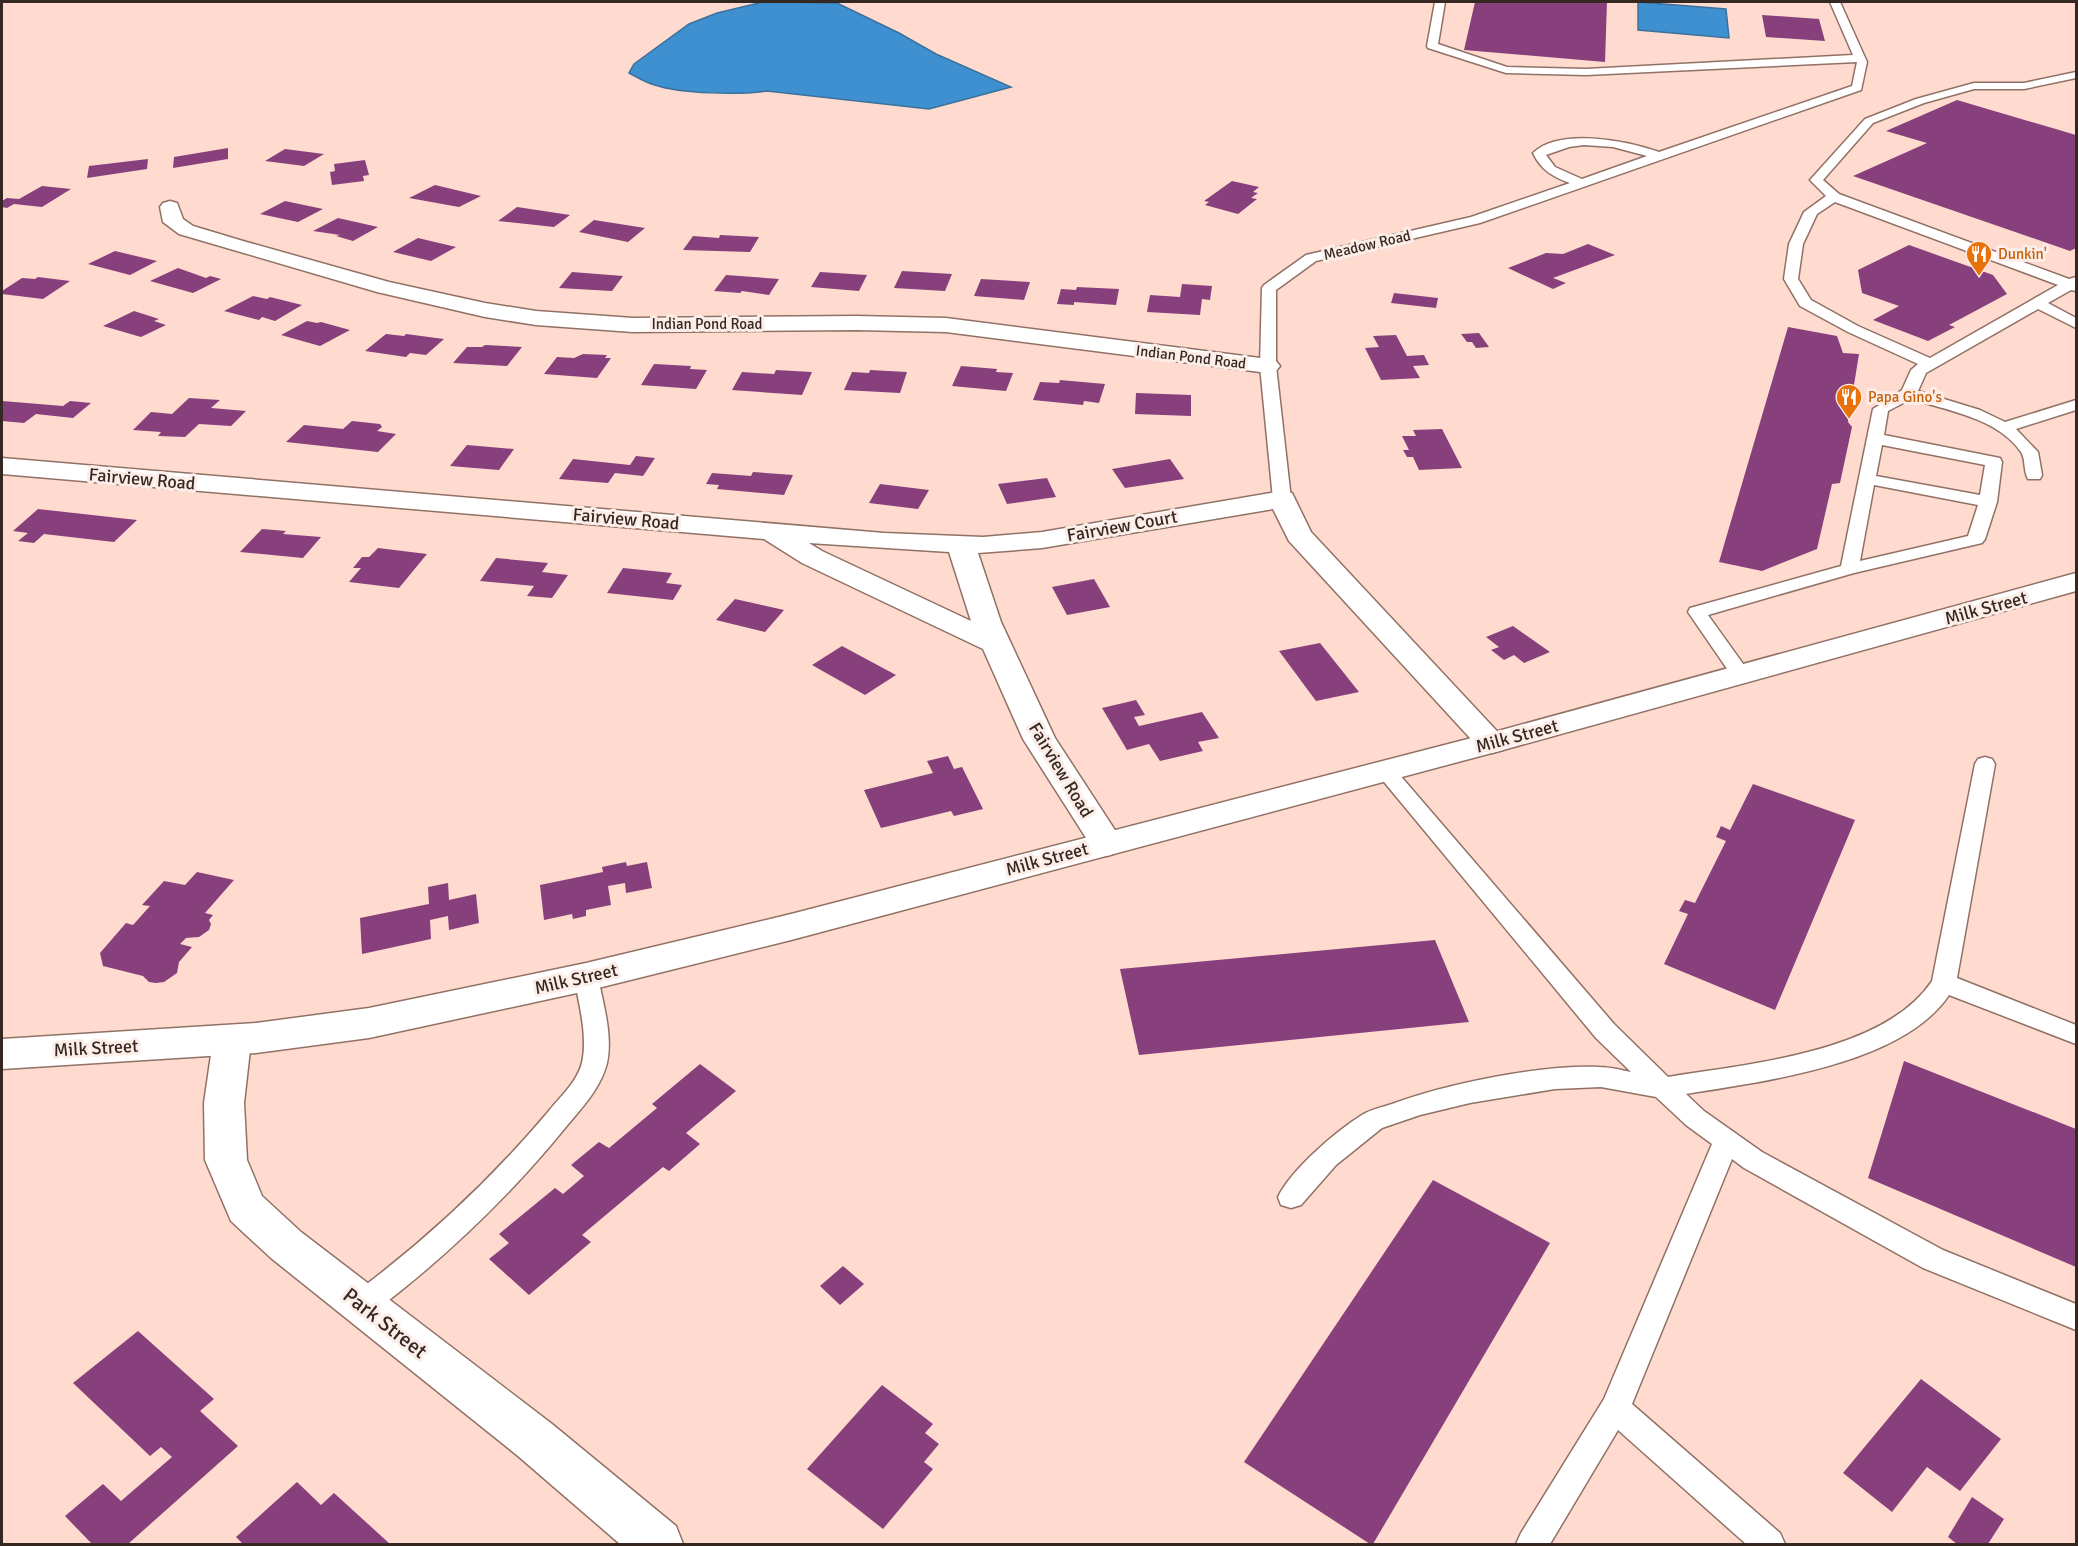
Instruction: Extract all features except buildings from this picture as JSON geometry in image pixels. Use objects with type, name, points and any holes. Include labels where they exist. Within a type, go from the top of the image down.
[{"type":"street","name":"Indian Pond Road","points":[[170,207],[173,222],[186,230],[423,296],[532,317],[587,323],[645,325],[863,322],[946,325],[1008,331],[1186,357],[1268,366]]},
{"type":"street","name":"Fairview Road","points":[[2,466],[771,531],[812,557],[996,644],[1039,739],[1107,844]]},
{"type":"street","name":"Fairview Court","points":[[771,531],[961,545],[1042,540],[1282,499]]},
{"type":"street","name":"Meadow Road","points":[[1282,499],[1299,535],[1492,743]]},
{"type":"street","points":[[961,545],[986,622],[996,644]]},
{"type":"street","name":"Milk Street","points":[[2,1054],[232,1041],[369,1023],[586,977],[1492,743],[2076,582]]},
{"type":"street","name":"Park Street","points":[[232,1041],[225,1103],[226,1160],[246,1208],[286,1245],[535,1440],[658,1545]]},
{"type":"lane","points":[[1440,2],[1432,46],[1506,70],[1586,72],[1860,58]]},
{"type":"lane","name":"Meadow Road","points":[[1282,499],[1268,366],[1269,288],[1311,258],[1475,220],[1857,88],[1862,62],[1835,2]]},
{"type":"lane","points":[[2074,284],[1834,197],[1816,180],[1869,121],[1920,101],[1974,86],[2024,86],[2076,75]]},
{"type":"lane","points":[[1582,183],[1556,174],[1543,165],[1539,153],[1557,145],[1592,141],[1636,147],[1658,156]]},
{"type":"lane","points":[[1834,197],[1811,212],[1796,244],[1791,279],[1805,303],[1931,364]]},
{"type":"lane","points":[[1849,569],[1881,410],[1909,393],[1920,370],[2074,284]]},
{"type":"lane","points":[[2038,303],[2076,324]]},
{"type":"lane","points":[[1909,393],[1996,422],[2031,454],[2034,475]]},
{"type":"lane","points":[[2004,428],[2076,405]]},
{"type":"lane","points":[[1741,675],[1697,612],[1849,569],[1976,540],[1988,502],[1994,462],[1874,438]]},
{"type":"lane","points":[[1867,479],[1988,502]]},
{"type":"lane","points":[[1290,1197],[1327,1157],[1373,1121],[1418,1105],[1470,1093],[1555,1079],[1601,1077],[1663,1088],[1832,1057],[1871,1041],[1904,1022],[1929,1004],[1944,983],[1985,764]]},
{"type":"lane","points":[[1384,771],[1605,1031],[1695,1118],[1753,1160],[1933,1258],[2076,1317]]},
{"type":"lane","points":[[361,1305],[439,1246],[533,1151],[578,1095],[594,1064],[594,1034],[586,977]]},
{"type":"lane","points":[[1944,983],[2076,1035]]},
{"type":"lane","points":[[1532,1545],[1615,1408],[1727,1140]]},
{"type":"lane","points":[[1615,1408],[1769,1545]]},
{"type":"water","points":[[763,2],[837,3],[936,54],[1011,87],[929,109],[767,91],[695,92],[652,84],[629,73],[634,64],[689,24],[717,13]]},
{"type":"water","points":[[1638,2],[1726,9],[1729,38],[1638,30]]},
{"type":"place","name":"Dunkin'","points":[[1979,277]]},
{"type":"place","name":"Papa Gino's","points":[[1849,420]]}]
